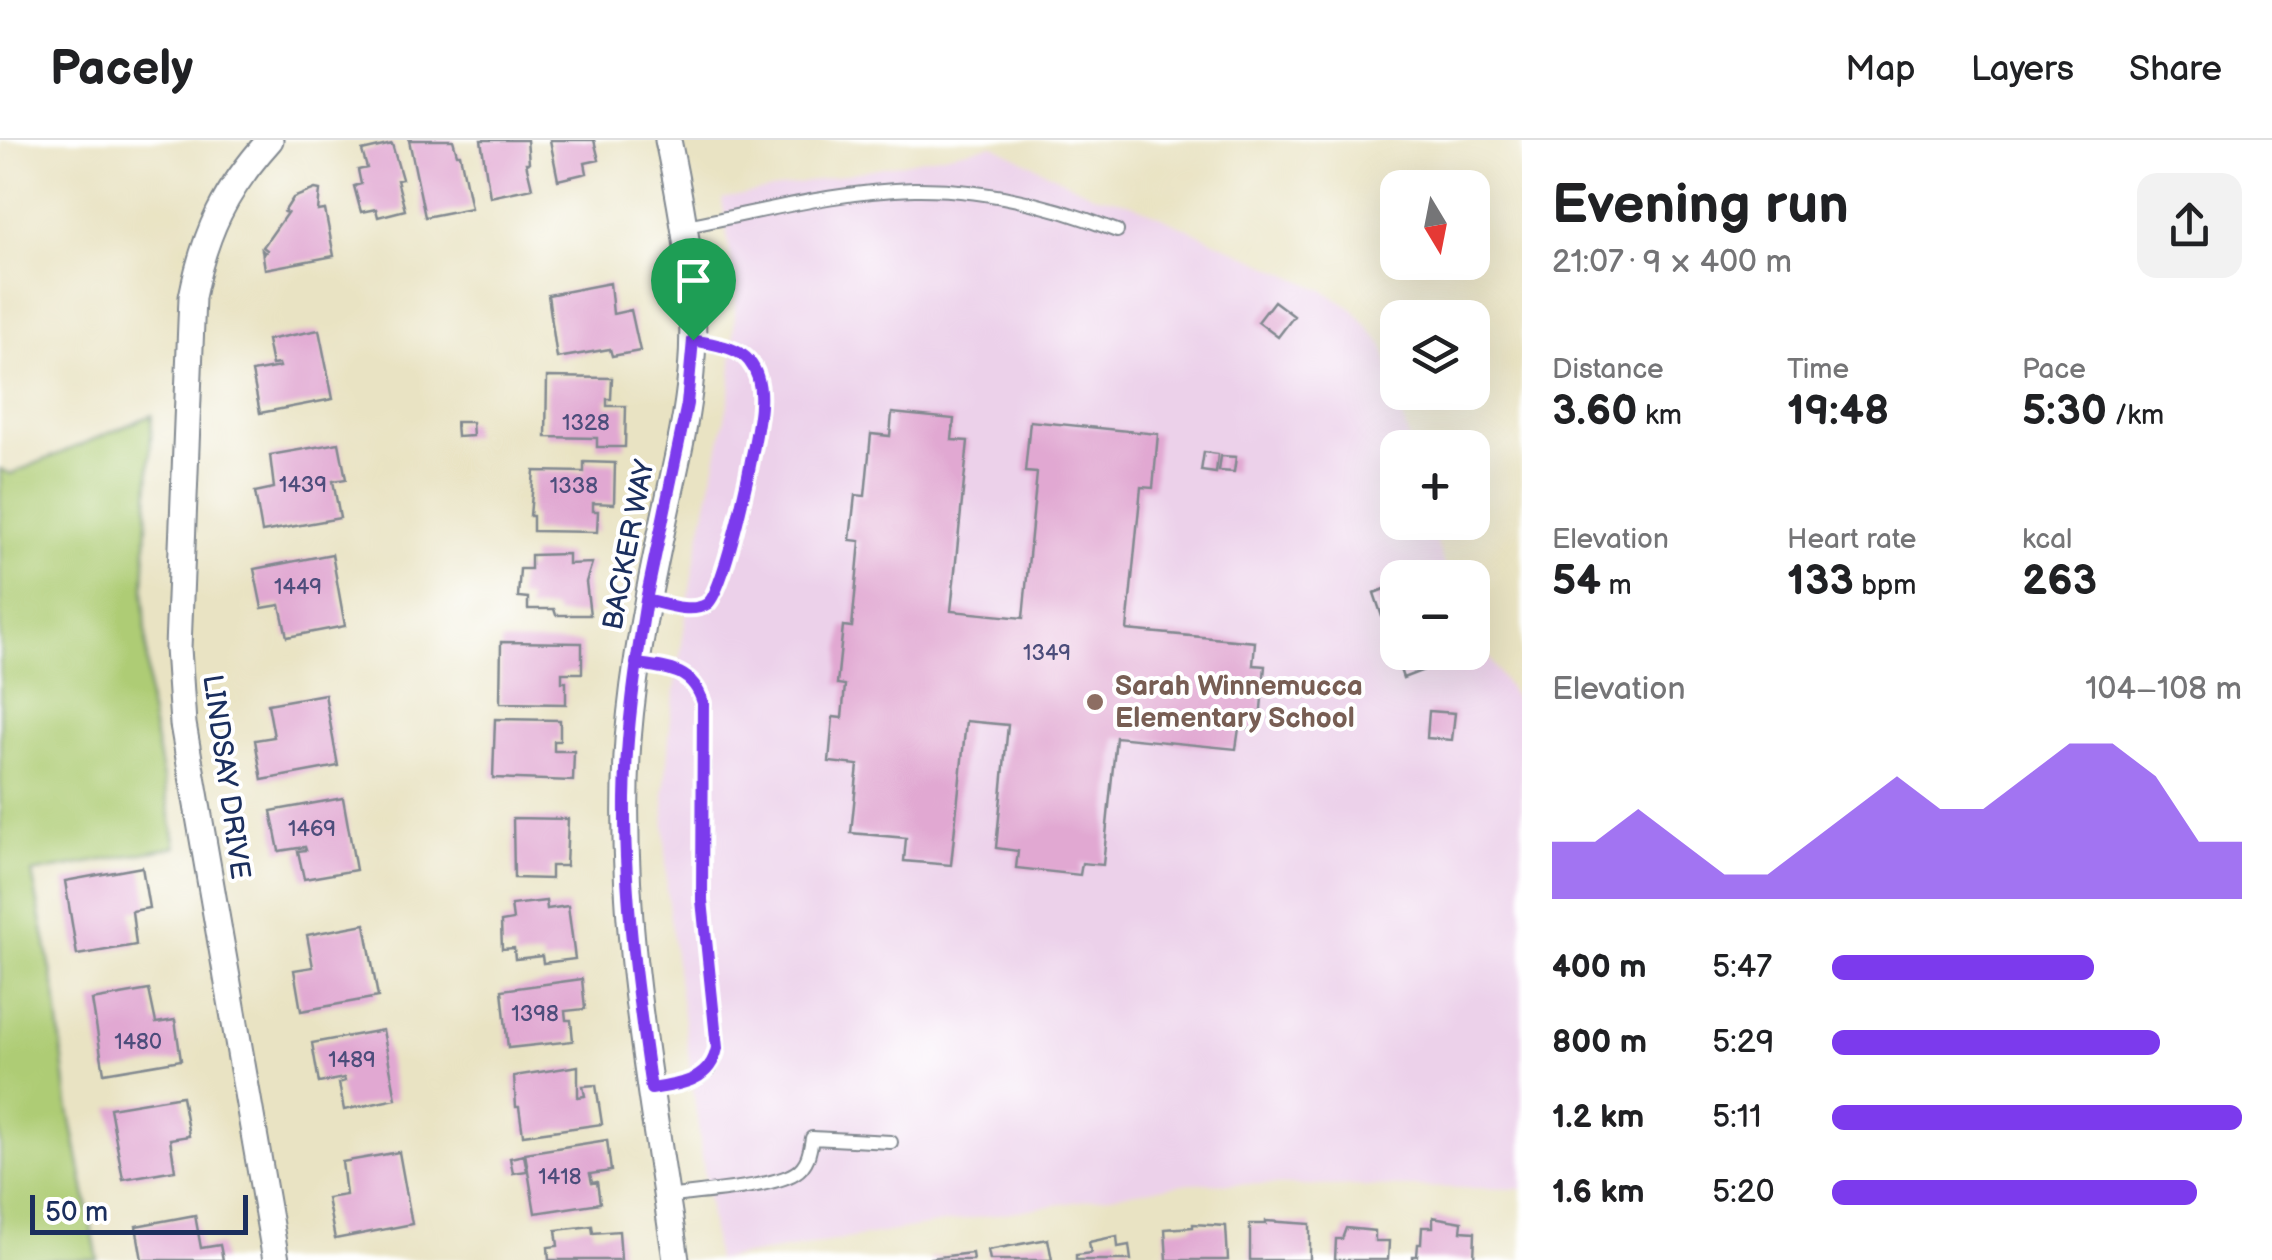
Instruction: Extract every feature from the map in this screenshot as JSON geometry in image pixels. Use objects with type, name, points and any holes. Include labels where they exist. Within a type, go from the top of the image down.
[{"type":"street","name":"LINDSAY DRIVE","points":[[270,140],[243,170],[218,212],[201,255],[192,297],[178,648],[183,724],[276,1260]]},
{"type":"street","name":"BACKER WAY","points":[[668,140],[686,226],[693,340],[684,421],[636,664],[628,742],[626,840],[636,985],[676,1260]]},
{"type":"lane","points":[[686,226],[829,198],[916,189],[1014,198],[1117,231]]},
{"type":"lane","points":[[646,600],[685,608],[706,606],[714,597],[725,568],[758,428],[759,384],[748,360],[738,352],[693,340]]},
{"type":"lane","points":[[636,664],[678,670],[690,678],[703,703],[702,900],[717,1048],[710,1068],[702,1076],[651,1089]]},
{"type":"lane","points":[[667,1197],[777,1180],[798,1172],[808,1158],[812,1138],[891,1142]]},
{"type":"shaded area","name":"Sarah Winnemucca Elementary School","points":[[993,145],[1093,195],[1128,202],[1323,290],[1353,309],[1380,341],[1380,410],[1401,410],[1406,430],[1380,430],[1380,540],[1436,540],[1442,560],[1380,560],[1380,670],[1490,670],[1490,659],[1522,709],[1522,1189],[1190,1183],[716,1260],[667,895],[664,796],[671,716],[693,570],[730,394],[736,295],[722,199]]},
{"type":"green space","points":[[152,415],[144,589],[149,706],[176,847],[32,873],[56,995],[68,1104],[98,1260],[0,1260],[0,469],[11,474]]},
{"type":"building","points":[[409,140],[453,140],[460,154],[471,208],[425,217]]},
{"type":"building","points":[[481,140],[527,140],[526,163],[532,188],[490,197]]},
{"type":"building","points":[[550,140],[594,140],[599,160],[585,163],[587,173],[558,180]]},
{"type":"building","points":[[392,144],[402,179],[397,180],[405,210],[378,217],[376,209],[361,212],[354,186],[361,184],[358,170],[367,168],[362,151]]},
{"type":"building","points":[[320,190],[318,211],[325,210],[334,256],[265,269],[262,250],[267,250],[263,247],[287,213],[284,212],[293,198]]},
{"type":"building","points":[[610,283],[613,314],[631,310],[640,351],[612,356],[610,349],[557,358],[548,295]]},
{"type":"building","points":[[1274,301],[1294,316],[1278,337],[1258,322]]},
{"type":"building","points":[[319,330],[333,399],[260,413],[252,372],[280,367],[272,365],[267,340]]},
{"type":"building","points":[[547,377],[612,378],[607,406],[626,406],[625,447],[597,447],[597,438],[546,437]]},
{"type":"building","points":[[892,413],[954,419],[952,440],[968,441],[951,611],[1023,618],[1037,473],[1025,472],[1030,421],[1158,434],[1153,488],[1141,487],[1127,630],[1255,642],[1253,665],[1265,666],[1259,730],[1239,728],[1236,749],[1116,737],[1103,865],[1082,863],[1080,875],[1016,868],[1018,851],[996,848],[1008,725],[966,721],[951,865],[904,861],[906,838],[851,833],[858,765],[829,762],[833,717],[842,718],[845,685],[837,684],[843,626],[852,627],[860,541],[850,540],[855,495],[865,496],[871,434],[890,436]]},
{"type":"building","points":[[456,422],[472,422],[473,436],[457,437]]},
{"type":"building","points":[[339,443],[346,479],[333,481],[340,518],[262,532],[255,492],[274,488],[270,455]]},
{"type":"building","points":[[1204,452],[1218,454],[1216,473],[1201,471]]},
{"type":"building","points":[[1221,456],[1236,457],[1234,472],[1219,471]]},
{"type":"building","points":[[584,462],[615,463],[614,504],[593,503],[593,511],[598,511],[597,532],[533,531],[530,516],[534,471],[584,472]]},
{"type":"building","points":[[332,554],[345,626],[287,637],[280,605],[262,608],[254,569]]},
{"type":"building","points":[[568,554],[568,564],[592,563],[586,582],[590,615],[556,615],[554,609],[528,609],[528,598],[518,597],[520,569],[531,569],[531,555]]},
{"type":"building","points":[[501,642],[582,643],[582,673],[562,673],[566,704],[500,703]]},
{"type":"building","points":[[1400,670],[1424,670],[1403,678]]},
{"type":"building","points":[[325,694],[338,766],[262,780],[255,740],[274,737],[268,704]]},
{"type":"building","points":[[1429,711],[1455,713],[1452,740],[1427,738]]},
{"type":"building","points":[[495,719],[560,720],[560,741],[554,741],[554,751],[574,751],[573,781],[493,778]]},
{"type":"building","points":[[343,798],[356,870],[304,879],[298,851],[306,850],[305,847],[279,851],[271,811]]},
{"type":"building","points":[[513,818],[568,819],[566,866],[551,866],[551,879],[514,878]]},
{"type":"building","points":[[142,867],[149,908],[132,911],[136,945],[77,955],[65,881]]},
{"type":"building","points":[[546,901],[547,909],[568,906],[575,959],[543,963],[542,956],[515,959],[514,948],[502,949],[501,922],[513,920],[511,905]]},
{"type":"building","points":[[365,924],[378,997],[301,1011],[294,970],[313,967],[307,935]]},
{"type":"building","points":[[582,979],[585,1009],[565,1011],[566,1020],[571,1020],[573,1041],[508,1048],[502,990]]},
{"type":"building","points":[[149,990],[156,1023],[175,1020],[181,1060],[104,1073],[92,1000]]},
{"type":"building","points":[[383,1030],[396,1099],[344,1110],[339,1083],[344,1078],[319,1083],[312,1043]]},
{"type":"building","points":[[578,1066],[578,1097],[585,1096],[583,1086],[596,1085],[602,1124],[523,1135],[514,1076]]},
{"type":"building","points":[[182,1096],[189,1136],[170,1139],[175,1170],[123,1179],[110,1108]]},
{"type":"building","points":[[607,1140],[611,1171],[590,1174],[592,1183],[597,1182],[600,1203],[535,1213],[525,1153]]},
{"type":"building","points":[[399,1152],[412,1224],[335,1239],[327,1198],[346,1195],[342,1162]]},
{"type":"building","points":[[524,1155],[527,1171],[513,1173],[510,1158]]},
{"type":"building","points":[[195,1215],[201,1248],[220,1245],[223,1260],[142,1260],[136,1226]]},
{"type":"building","points":[[1433,1217],[1462,1222],[1461,1231],[1475,1232],[1474,1260],[1413,1260],[1421,1244],[1422,1227],[1433,1227]]},
{"type":"building","points":[[1193,1224],[1226,1226],[1228,1260],[1167,1260],[1165,1229]]},
{"type":"building","points":[[1250,1224],[1310,1224],[1310,1260],[1250,1260]]},
{"type":"building","points":[[592,1226],[593,1233],[619,1231],[621,1260],[549,1260],[548,1247],[558,1246],[556,1230]]},
{"type":"building","points":[[1346,1228],[1375,1231],[1375,1241],[1389,1241],[1388,1260],[1335,1260],[1336,1239],[1342,1239]]},
{"type":"building","points":[[1117,1236],[1118,1247],[1129,1245],[1131,1260],[1076,1260],[1076,1255],[1091,1253],[1089,1242]]},
{"type":"building","points":[[1048,1239],[1052,1260],[990,1260],[988,1250]]},
{"type":"building","points":[[972,1253],[973,1260],[930,1260],[930,1258]]},
{"type":"place","name":"Sarah Winnemucca Elementary School","points":[[1095,702]]},
{"type":"route","points":[[693,340],[681,438],[646,600],[641,632],[636,664],[632,694],[628,742],[627,884],[651,1089],[702,1076],[715,1060],[717,1048],[700,852],[703,703],[690,678],[678,670],[636,664],[641,632],[646,600],[696,608],[706,606],[714,597],[725,568],[758,428],[760,402],[759,384],[748,360],[738,352],[693,340]]}]
